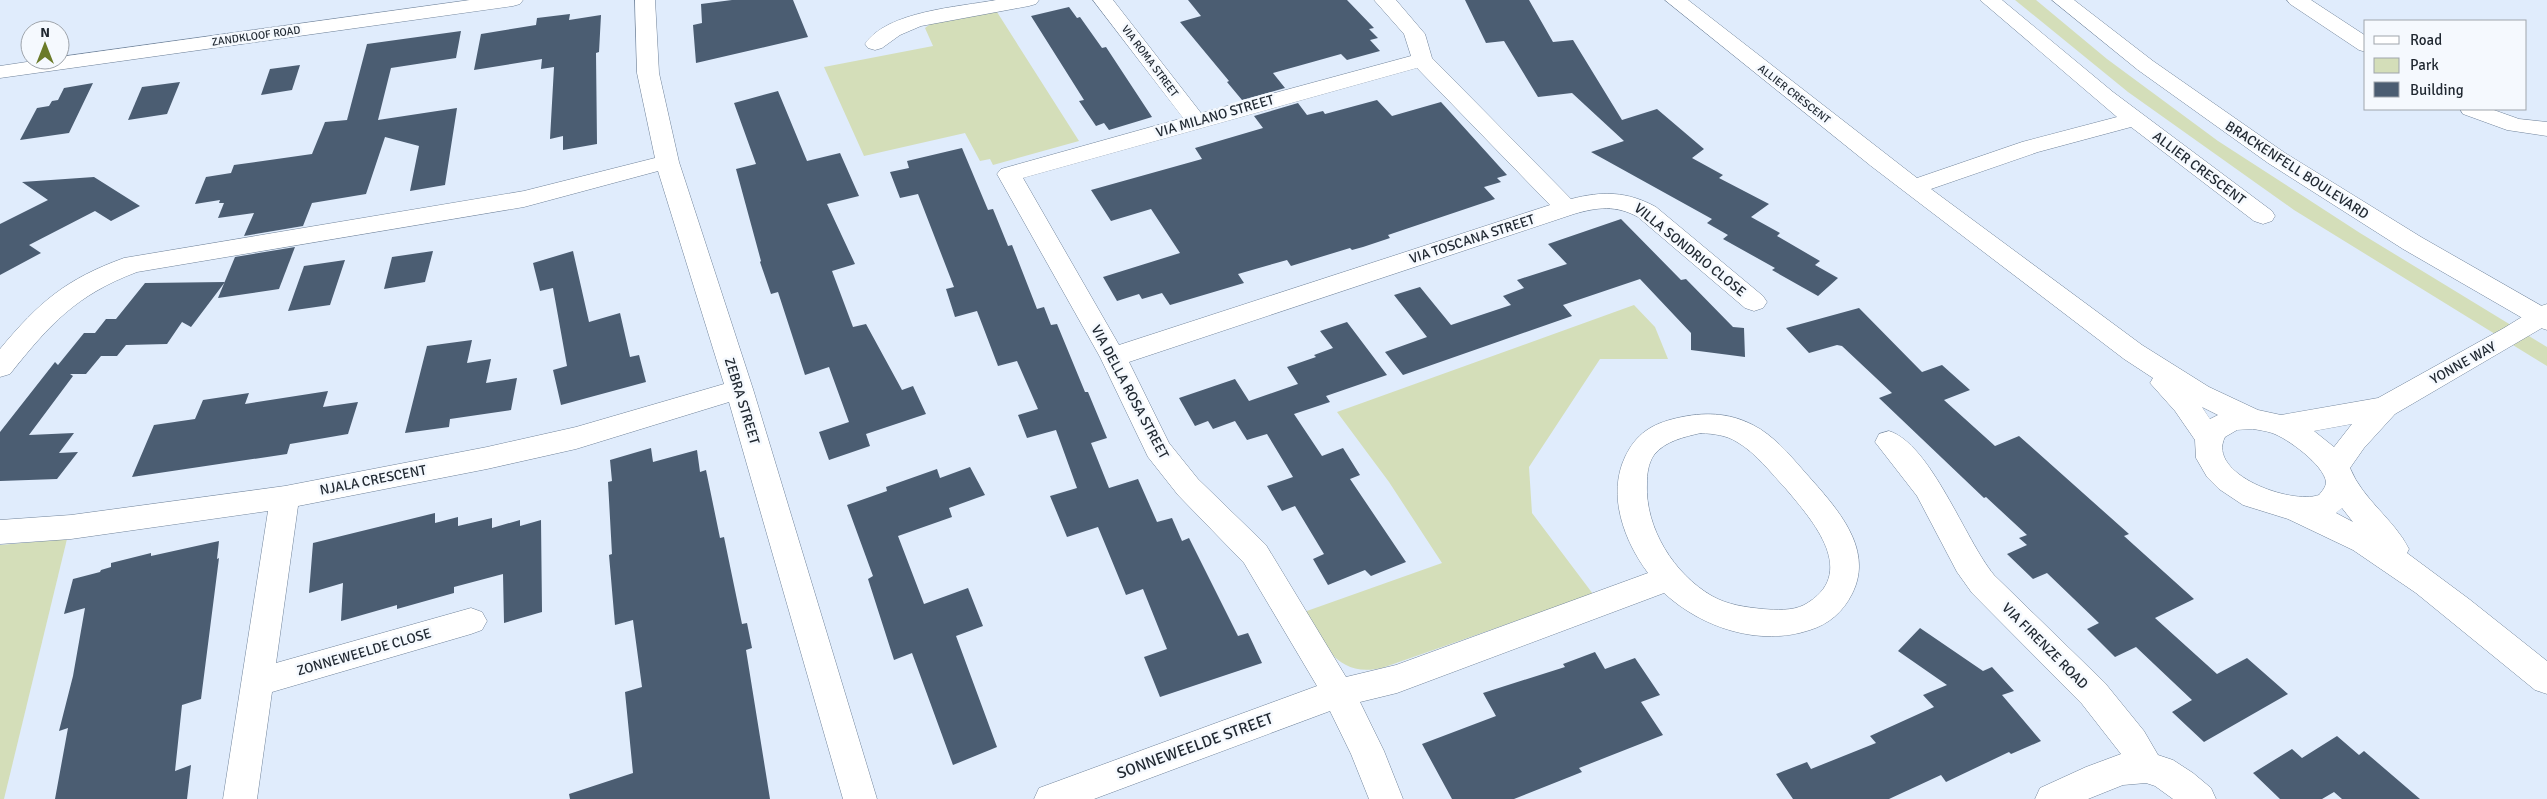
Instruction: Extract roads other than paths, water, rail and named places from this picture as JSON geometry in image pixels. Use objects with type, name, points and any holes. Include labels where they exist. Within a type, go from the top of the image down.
[{"type":"street","name":"ZANDKLOOF ROAD","points":[[0,72],[513,0]]},
{"type":"street","name":"ZEBRA STREET","points":[[646,0],[645,36],[648,73],[667,162],[739,389],[860,799]]},
{"type":"street","points":[[875,44],[893,31],[915,21],[1029,0]]},
{"type":"street","name":"VIA ROMA STREET","points":[[1103,0],[1196,121]]},
{"type":"street","points":[[1384,0],[1415,32],[1421,46],[1422,60],[1566,208]]},
{"type":"street","name":"ALLIER CRESCENT","points":[[1675,0],[1913,187],[2133,352],[2199,394],[2253,419]]},
{"type":"street","name":"ALLIER CRESCENT","points":[[1990,0],[2105,97],[2263,216]]},
{"type":"street","name":"BRACKENFELL BOULEVARD","points":[[2062,0],[2194,103],[2296,172],[2414,244],[2545,317]]},
{"type":"street","points":[[2297,0],[2364,45]]},
{"type":"street","name":"VIA MILANO STREET","points":[[1009,174],[1422,60]]},
{"type":"street","points":[[2474,110],[2515,125],[2547,129]]},
{"type":"street","points":[[1913,187],[2030,147],[2135,119]]},
{"type":"street","points":[[0,366],[40,318],[61,299],[106,273],[133,264],[524,199],[667,162]]},
{"type":"street","name":"VIA DELLA ROSA STREET","points":[[1009,174],[1113,358],[1168,463],[1254,554],[1338,693],[1367,751],[1386,799]]},
{"type":"street","name":"VILLA SONDRIO CLOSE","points":[[1566,208],[1609,199],[1619,199],[1638,206],[1754,302]]},
{"type":"street","name":"VIA TOSCANA STREET","points":[[1113,358],[1566,208]]},
{"type":"street","name":"YONNE WAY","points":[[2337,474],[2354,440],[2385,407],[2545,317]]},
{"type":"street","name":"ALLIER CRESCENT","points":[[2133,352],[2185,404],[2208,437]]},
{"type":"street","name":"NJALA CRESCENT","points":[[0,532],[71,527],[286,497],[560,442],[739,389]]},
{"type":"street","name":"YONNE WAY","points":[[2282,425],[2385,407]]},
{"type":"street","points":[[2337,474],[2337,494],[2328,504],[2312,508],[2292,508],[2270,504],[2248,494],[2228,481],[2215,466],[2208,451],[2208,437],[2215,427],[2229,421],[2253,419],[2282,425],[2308,439],[2324,452],[2365,517],[2425,584]]},
{"type":"street","points":[[1684,424],[1720,425],[1738,430],[1754,438],[1791,477],[1833,528],[1841,542],[1845,560],[1841,585],[1833,601],[1822,611],[1803,620],[1782,624],[1759,622],[1713,611],[1694,601],[1669,578],[1654,557],[1632,510],[1630,479],[1646,443],[1658,433],[1684,424]]},
{"type":"street","name":"VIA FIRENZE ROAD","points":[[1888,442],[1926,485],[1941,509],[1961,551],[1982,583],[2122,726],[2135,744],[2146,767]]},
{"type":"street","points":[[240,799],[286,497]]},
{"type":"street","points":[[2292,508],[2326,521],[2362,540],[2425,584],[2547,680]]},
{"type":"street","name":"SONNEWEELDE STREET","points":[[1051,799],[1338,693],[1397,680],[1669,578]]},
{"type":"street","name":"ZONNEWEELDE CLOSE","points":[[258,682],[471,622]]},
{"type":"street","points":[[2052,799],[2113,773],[2129,768],[2146,767],[2160,771],[2199,799]]}]
